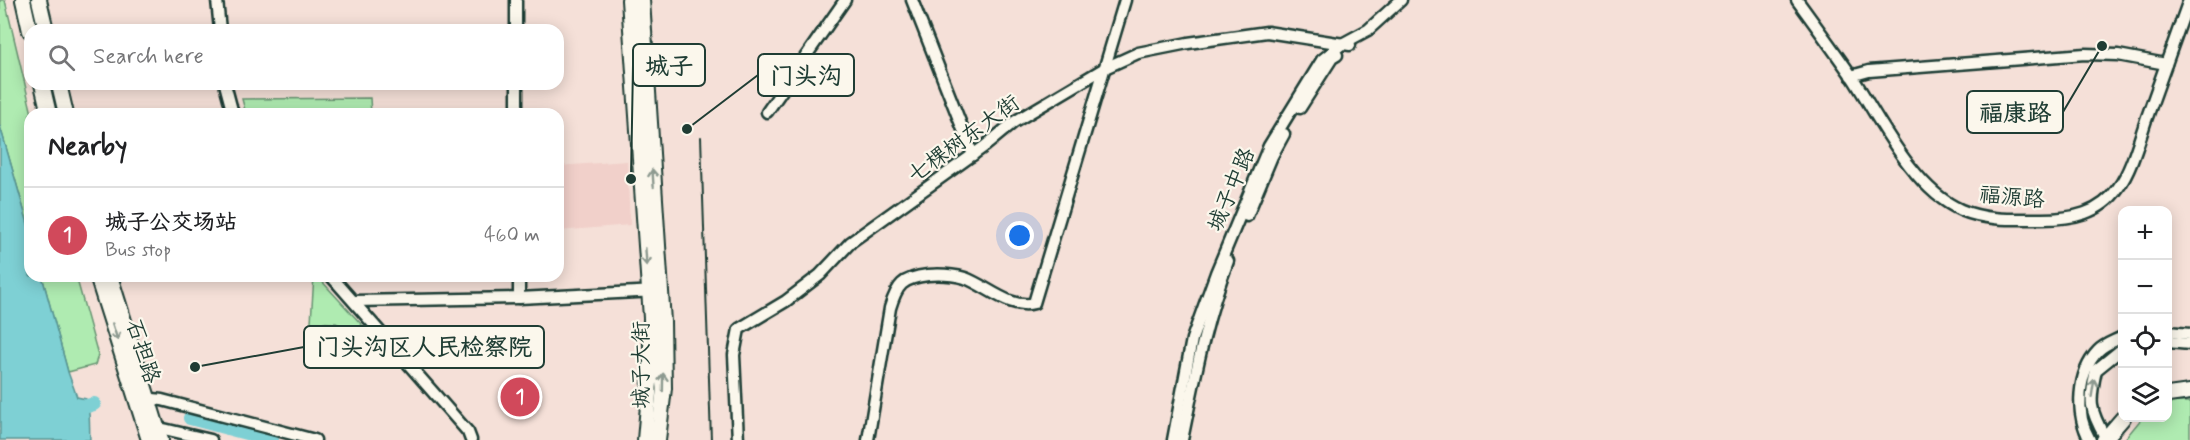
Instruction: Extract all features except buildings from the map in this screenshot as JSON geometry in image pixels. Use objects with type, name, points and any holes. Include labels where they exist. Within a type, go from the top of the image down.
[{"type":"main road","points":[[23,0],[28,24]]},
{"type":"main road","points":[[39,0],[45,24]]},
{"type":"main road","points":[[629,0],[654,291]]},
{"type":"main road","points":[[642,0],[654,291]]},
{"type":"main road","points":[[43,90],[48,108]]},
{"type":"main road","points":[[60,90],[65,108]]},
{"type":"main road","name":"石担路","points":[[99,282],[154,431],[149,440]]},
{"type":"main road","name":"石担路","points":[[112,282],[143,398]]},
{"type":"main road","name":"城子大街","points":[[645,440],[651,371],[654,291]]},
{"type":"main road","name":"城子大街","points":[[654,291],[663,322],[664,388],[658,440]]},
{"type":"main road","points":[[2172,394],[2190,392]]},
{"type":"main road","points":[[2103,439],[2118,422]]},
{"type":"street","points":[[217,0],[219,24]]},
{"type":"street","points":[[516,0],[516,24]]},
{"type":"street","points":[[767,112],[844,0]]},
{"type":"street","points":[[912,0],[973,155]]},
{"type":"street","points":[[868,440],[890,309],[896,290],[903,283],[911,277],[937,274],[964,278],[1012,302],[1025,306],[1034,303],[1125,0]]},
{"type":"street","name":"城子中路","points":[[1173,440],[1192,339],[1216,273],[1269,146],[1322,60],[1368,30],[1401,0]]},
{"type":"street","name":"城子中路","points":[[1182,440],[1193,380],[1218,288],[1272,156],[1332,58],[1346,44],[1376,31],[1399,11],[1407,0]]},
{"type":"street","name":"福源路","points":[[1797,0],[1922,182],[1941,198],[1961,210],[1989,218],[2060,219],[2079,216],[2094,210],[2109,199],[2120,185],[2139,141],[2189,0]]},
{"type":"street","name":"七棵树东大街","points":[[738,440],[734,355],[739,329],[786,301],[820,275],[851,242],[973,155],[1014,122],[1105,68],[1138,53],[1188,43],[1267,32],[1346,44]]},
{"type":"street","points":[[1851,76],[1869,71],[2085,54],[2118,55],[2166,64]]},
{"type":"street","points":[[226,90],[231,108]]},
{"type":"street","points":[[517,90],[517,108]]},
{"type":"street","points":[[337,282],[468,432],[471,440]]},
{"type":"street","points":[[519,282],[519,298]]},
{"type":"street","points":[[354,301],[519,298],[654,291]]},
{"type":"street","points":[[2172,332],[2190,334]]},
{"type":"street","points":[[2090,440],[2083,428],[2081,404],[2085,371],[2090,360],[2100,348],[2118,339]]},
{"type":"street","points":[[2172,342],[2190,344]]},
{"type":"street","points":[[2103,439],[2094,419],[2091,395],[2096,370],[2118,352]]},
{"type":"street","points":[[143,398],[315,440]]},
{"type":"street","points":[[154,431],[211,440]]},
{"type":"shaded area","points":[[627,161],[630,225],[564,230],[564,166]]},
{"type":"green space","points":[[0,0],[5,0],[24,80],[24,90],[26,90],[31,108],[24,108],[24,210],[0,126]]},
{"type":"green space","points":[[370,98],[371,108],[244,108],[242,99]]},
{"type":"green space","points":[[44,282],[78,282],[98,355],[95,365],[68,372]]},
{"type":"green space","points":[[314,282],[323,282],[374,338],[372,341],[336,323],[311,322]]},
{"type":"green space","points":[[2172,402],[2190,402],[2190,440],[2124,440],[2139,422],[2172,422]]},
{"type":"water","points":[[0,126],[24,210],[24,282],[44,282],[77,397],[86,399],[88,404],[90,440],[0,440]]},
{"type":"waterway","points":[[70,411],[94,404]]},
{"type":"waterway","points":[[190,418],[272,440]]},
{"type":"railway","points":[[701,137],[711,440]]},
{"type":"place","name":"福康路","points":[[2102,46]]},
{"type":"place","name":"门头沟","points":[[687,129]]},
{"type":"place","name":"城子","points":[[631,179]]},
{"type":"place","name":"门头沟区人民检察院","points":[[195,367]]},
{"type":"place","name":"城子公交场站","points":[[520,397]]}]
